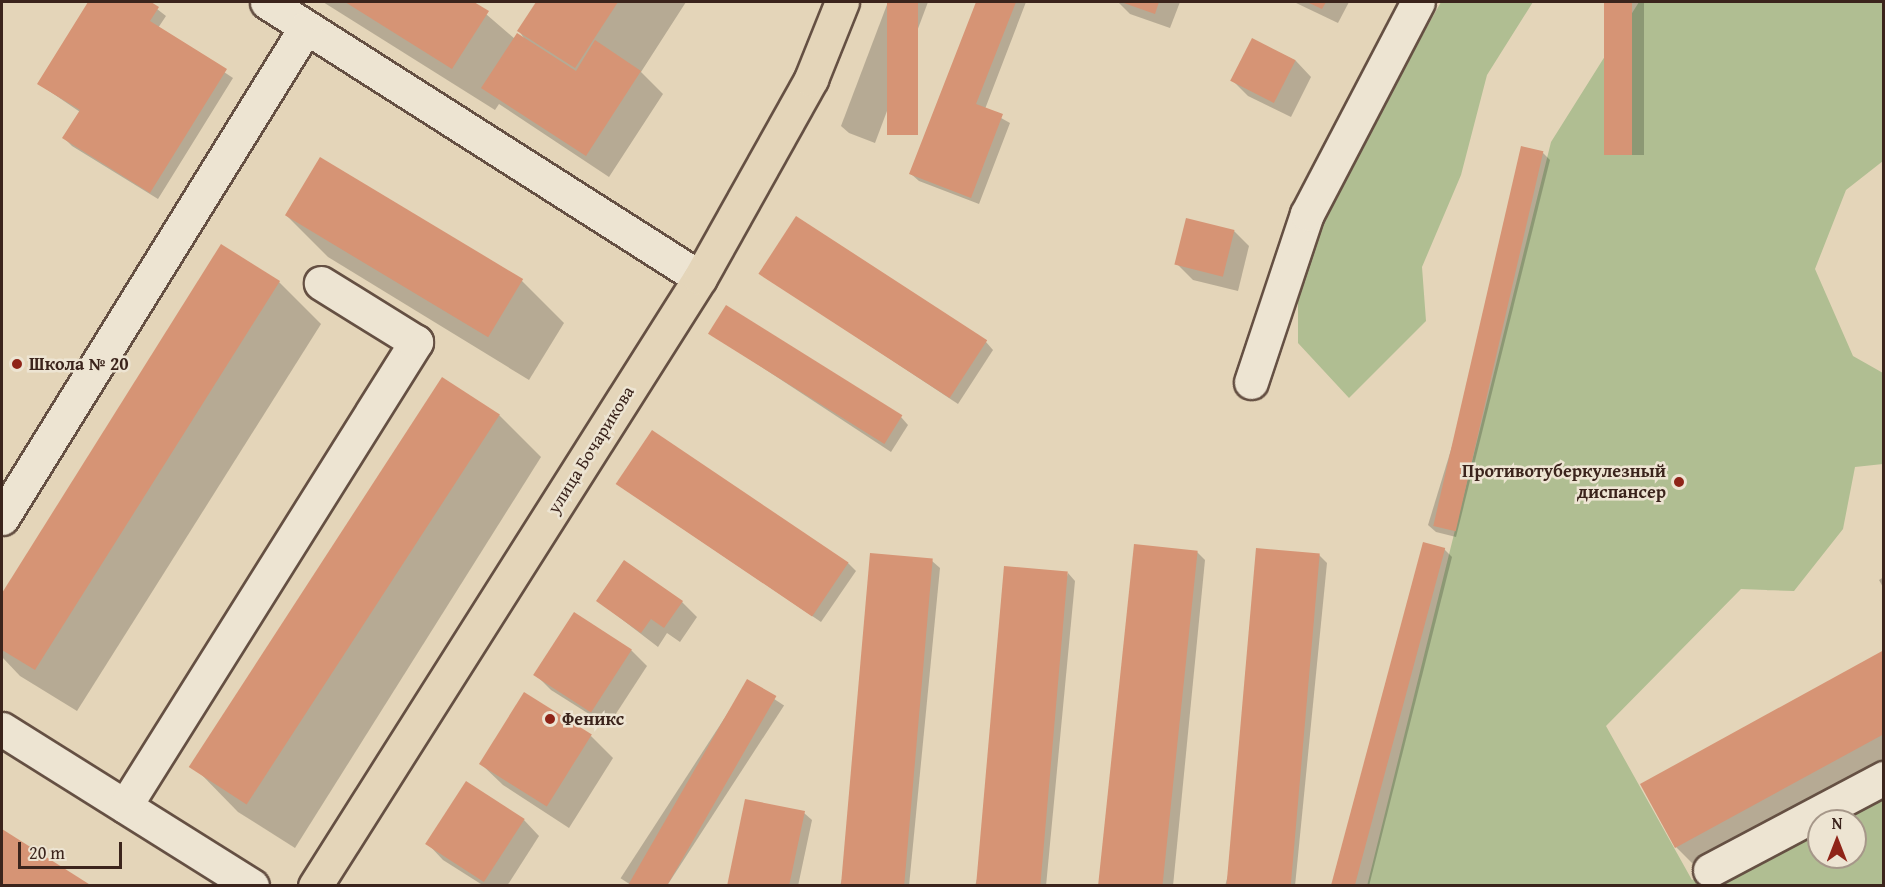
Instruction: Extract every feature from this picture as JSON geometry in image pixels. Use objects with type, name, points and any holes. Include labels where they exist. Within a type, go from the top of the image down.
[{"type":"main road","name":"улица Бочарикова","points":[[315,885],[700,278],[811,79],[842,2]]},
{"type":"lane","points":[[267,2],[700,278]]},
{"type":"lane","points":[[1251,382],[1307,214],[1418,2]]},
{"type":"lane","points":[[2,518],[306,27]]},
{"type":"lane","points":[[125,806],[416,342],[321,283]]},
{"type":"lane","points":[[2,729],[252,885]]},
{"type":"lane","points":[[1710,870],[1884,778]]},
{"type":"green space","points":[[1441,2],[1533,2],[1487,75],[1461,175],[1422,267],[1426,321],[1349,398],[1298,343],[1298,283],[1331,198]]},
{"type":"green space","name":"Противотуберкулезный диспансер","points":[[1639,2],[1883,2],[1883,161],[1846,190],[1815,269],[1853,356],[1883,373],[1883,464],[1855,467],[1843,529],[1794,591],[1741,589],[1606,726],[1692,880],[1807,818],[1807,869],[1867,869],[1867,809],[1823,809],[1860,789],[1883,785],[1883,885],[1367,886],[1551,142]]},
{"type":"building","points":[[88,2],[151,2],[159,7],[150,21],[227,69],[150,193],[62,138],[80,110],[37,84]]},
{"type":"building","points":[[345,2],[474,2],[489,11],[452,69]]},
{"type":"building","points":[[536,2],[618,2],[575,68],[517,31]]},
{"type":"building","points":[[887,2],[918,2],[918,135],[887,135]]},
{"type":"building","points":[[976,2],[1016,2],[976,104],[1003,114],[971,198],[909,174]]},
{"type":"building","points":[[1121,2],[1159,2],[1155,14]]},
{"type":"building","points":[[1307,2],[1326,2],[1322,9]]},
{"type":"building","points":[[1604,2],[1632,2],[1632,155],[1604,155]]},
{"type":"building","points":[[517,33],[576,71],[595,40],[641,71],[586,156],[481,88]]},
{"type":"building","points":[[1252,38],[1296,60],[1274,103],[1230,81]]},
{"type":"building","points":[[1521,146],[1543,151],[1456,531],[1433,526]]},
{"type":"building","points":[[320,157],[523,279],[488,337],[285,215]]},
{"type":"building","points":[[796,216],[987,340],[950,398],[758,274]]},
{"type":"building","points":[[1186,218],[1235,230],[1223,277],[1174,265]]},
{"type":"building","points":[[221,244],[280,281],[35,670],[2,650],[2,593]]},
{"type":"building","points":[[726,305],[902,415],[884,444],[708,334]]},
{"type":"building","points":[[442,377],[500,415],[247,805],[189,767]]},
{"type":"building","points":[[652,430],[848,563],[812,616],[616,484]]},
{"type":"building","points":[[1423,542],[1445,548],[1355,886],[1331,885]]},
{"type":"building","points":[[1134,544],[1198,551],[1162,886],[1098,886]]},
{"type":"building","points":[[1256,548],[1320,554],[1291,886],[1226,886]]},
{"type":"building","points":[[870,553],[933,558],[904,886],[841,886]]},
{"type":"building","points":[[624,560],[683,601],[664,628],[651,619],[641,633],[596,601]]},
{"type":"building","points":[[1004,566],[1068,572],[1040,886],[976,886]]},
{"type":"building","points":[[574,612],[632,650],[591,712],[533,675]]},
{"type":"building","points":[[1884,650],[1884,734],[1675,848],[1640,784]]},
{"type":"building","points":[[747,679],[776,696],[667,886],[634,886],[629,883]]},
{"type":"building","points":[[524,692],[592,734],[547,806],[479,764]]},
{"type":"building","points":[[466,781],[525,819],[484,882],[425,844]]},
{"type":"building","points":[[745,799],[805,811],[789,886],[727,886]]},
{"type":"building","points":[[2,829],[92,886],[2,886]]},
{"type":"place","name":"Школа № 20","points":[[17,364]]},
{"type":"place","name":"Противотуберкулезный диспансер","points":[[1679,482]]},
{"type":"place","name":"Феникс","points":[[550,719]]}]
